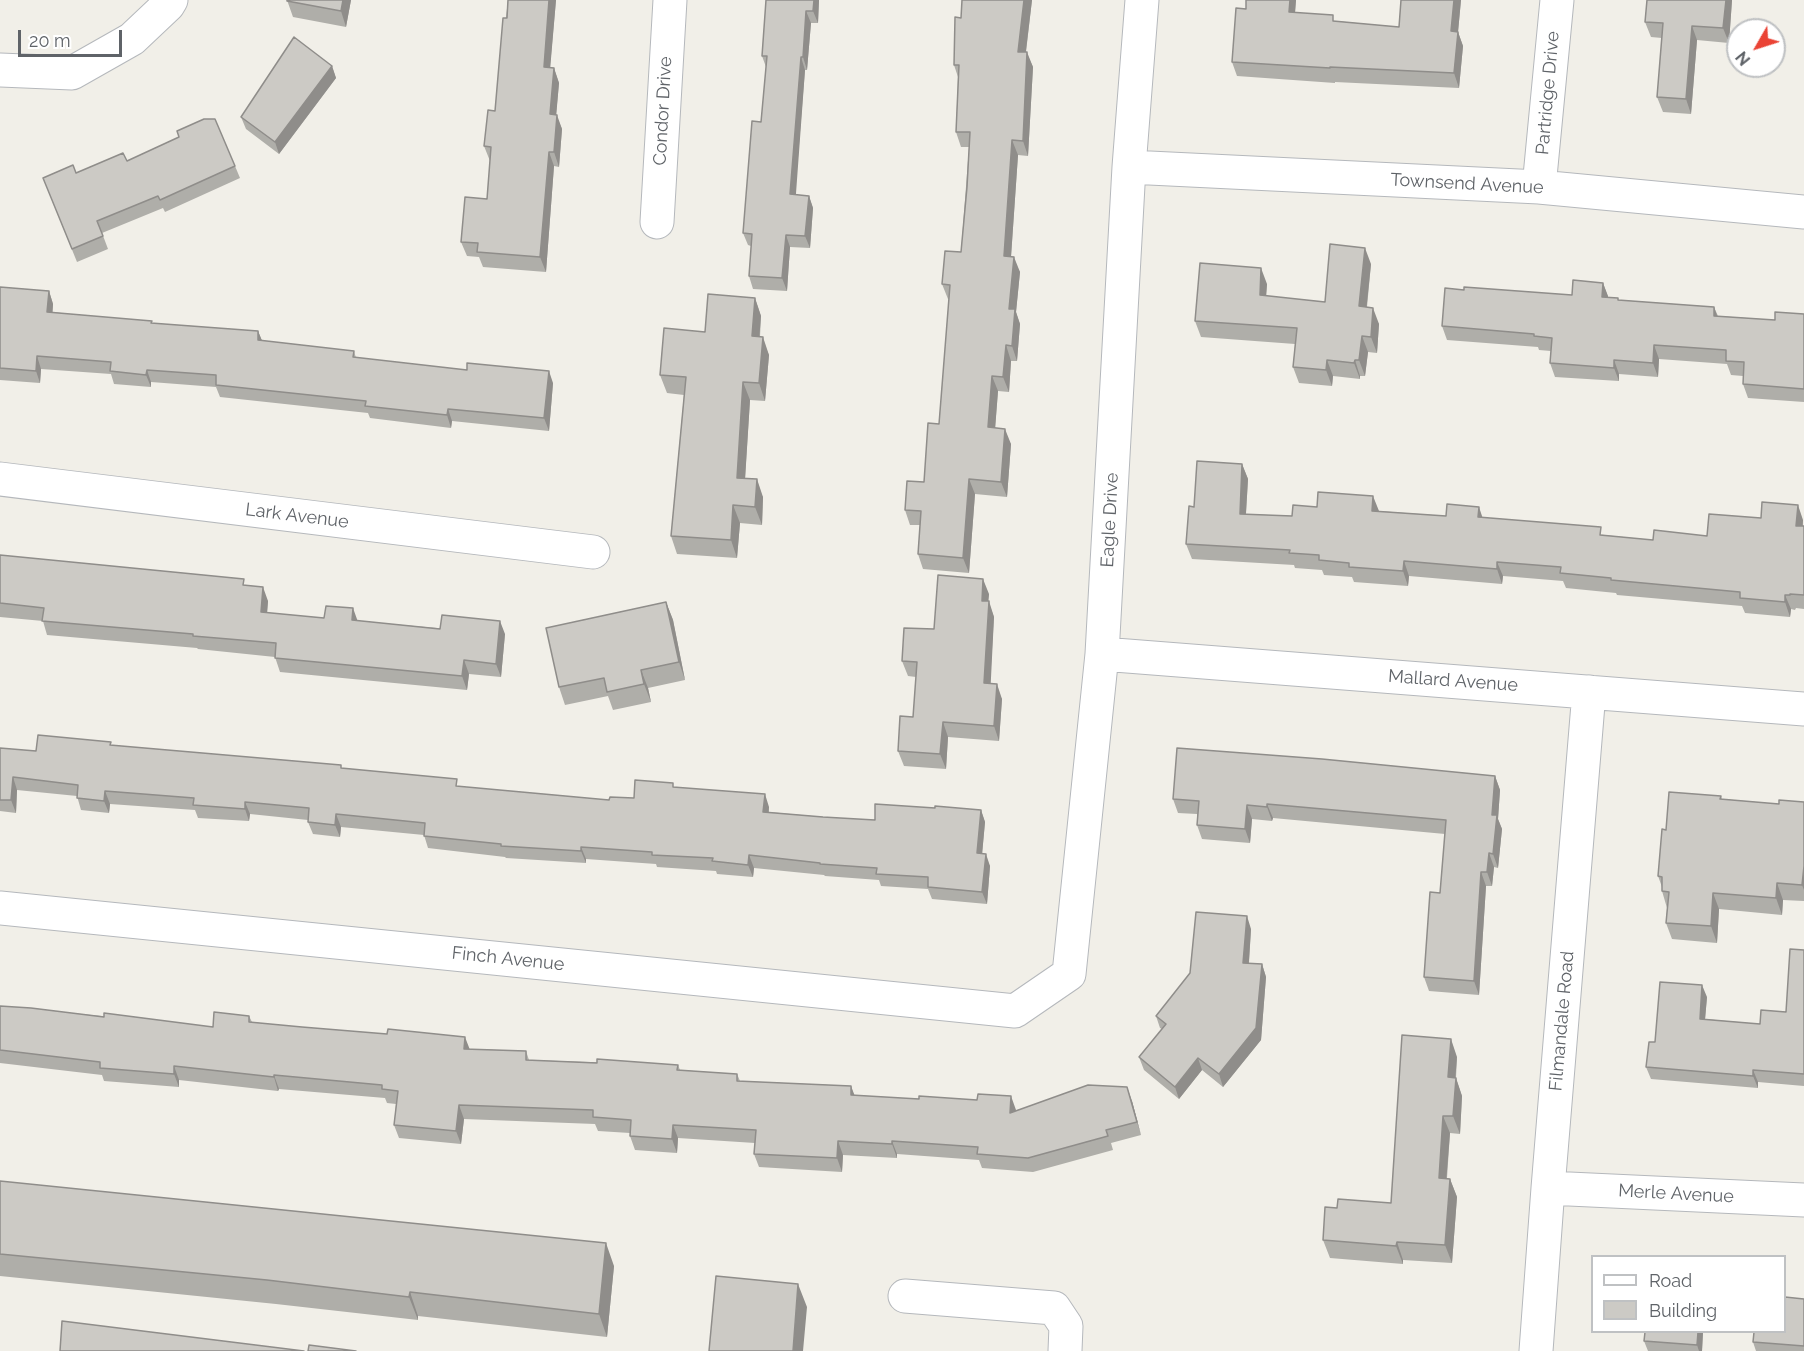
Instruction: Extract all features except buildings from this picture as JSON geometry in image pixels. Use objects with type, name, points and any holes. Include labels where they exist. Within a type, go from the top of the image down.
[{"type":"street","points":[[0,70],[72,73],[132,39],[171,0]]},
{"type":"street","name":"Condor Drive","points":[[657,222],[670,0]]},
{"type":"street","name":"Eagle Drive","points":[[1015,1011],[1069,974],[1102,654],[1142,0]]},
{"type":"street","name":"Partridge Drive","points":[[1539,187],[1557,0]]},
{"type":"street","name":"Townsend Avenue","points":[[1130,167],[1539,187],[1804,212]]},
{"type":"street","name":"Lark Avenue","points":[[0,479],[593,552]]},
{"type":"street","name":"Mallard Avenue","points":[[1102,654],[1804,709]]},
{"type":"street","name":"Filmandale Road","points":[[1536,1351],[1589,692]]},
{"type":"street","name":"Finch Avenue","points":[[0,908],[1015,1011]]},
{"type":"street","name":"Merle Avenue","points":[[1548,1188],[1804,1200]]},
{"type":"street","points":[[905,1296],[1054,1308],[1066,1326],[1065,1351]]}]
